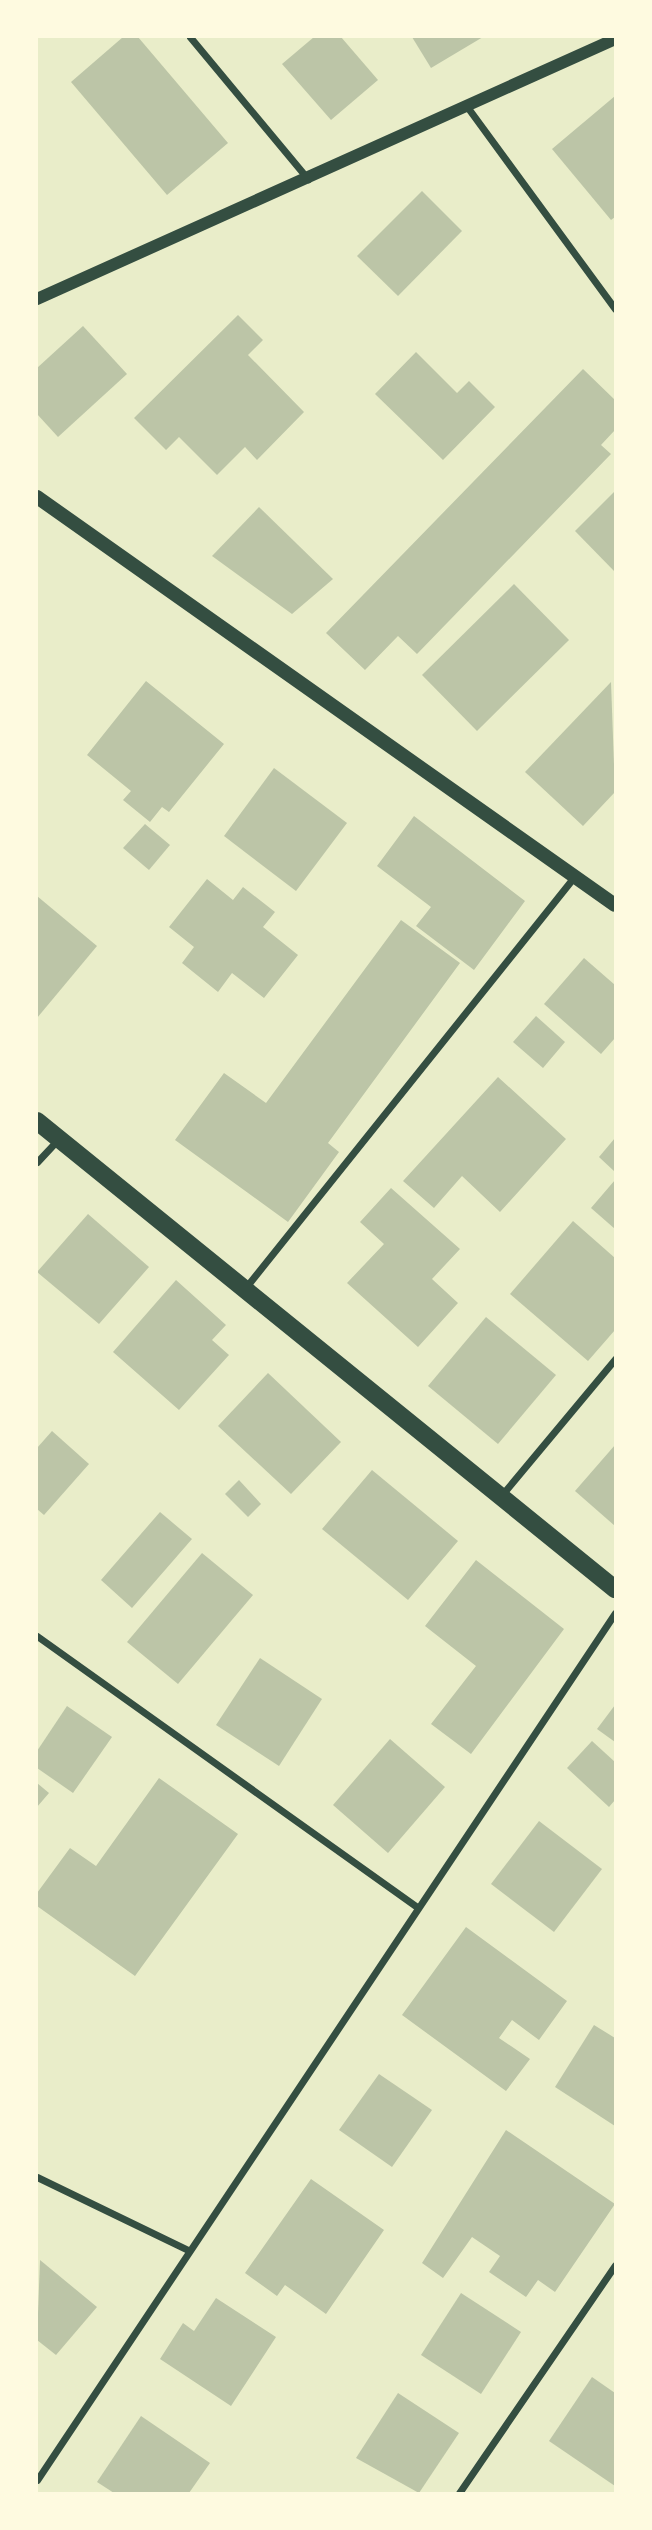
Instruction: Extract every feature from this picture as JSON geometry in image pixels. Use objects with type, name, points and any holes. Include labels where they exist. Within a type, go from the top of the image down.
[{"type":"main road","points":[[37,497],[615,905]]},
{"type":"main road","points":[[37,1121],[246,1287],[615,1589]]},
{"type":"street","points":[[190,37],[309,180]]},
{"type":"street","points":[[37,299],[309,180],[615,39]]},
{"type":"street","points":[[468,108],[615,309]]},
{"type":"street","points":[[246,1287],[574,877]]},
{"type":"street","points":[[37,1162],[59,1138]]},
{"type":"street","points":[[500,1497],[615,1359]]},
{"type":"street","points":[[37,2480],[615,1613]]},
{"type":"street","points":[[37,1636],[417,1907]]},
{"type":"street","points":[[37,2177],[188,2250]]},
{"type":"street","points":[[460,2493],[615,2265]]},
{"type":"building","points":[[123,37],[138,37],[228,143],[167,195],[71,82]]},
{"type":"building","points":[[314,37],[341,37],[378,80],[331,120],[282,64]]},
{"type":"building","points":[[412,37],[483,37],[431,68]]},
{"type":"building","points":[[615,96],[615,217],[611,220],[552,149]]},
{"type":"building","points":[[422,191],[462,231],[398,296],[357,256]]},
{"type":"building","points":[[238,315],[263,340],[248,355],[304,412],[257,460],[245,447],[217,475],[179,437],[166,450],[134,418]]},
{"type":"building","points":[[83,326],[127,374],[58,437],[37,414],[37,368]]},
{"type":"building","points":[[416,352],[457,393],[469,381],[495,407],[443,460],[375,394]]},
{"type":"building","points":[[583,369],[615,400],[615,430],[601,445],[611,454],[417,654],[398,636],[365,670],[326,633]]},
{"type":"building","points":[[615,491],[615,572],[575,531]]},
{"type":"building","points":[[259,507],[333,579],[292,614],[212,556]]},
{"type":"building","points":[[514,584],[569,640],[477,731],[422,675]]},
{"type":"building","points":[[146,681],[224,744],[169,812],[162,807],[150,822],[123,800],[131,791],[87,755]]},
{"type":"building","points":[[611,682],[615,792],[583,826],[525,772]]},
{"type":"building","points":[[274,768],[347,823],[296,891],[224,836]]},
{"type":"building","points":[[414,816],[525,901],[474,970],[416,926],[431,907],[377,866]]},
{"type":"building","points":[[145,824],[170,845],[149,870],[123,848]]},
{"type":"building","points":[[207,879],[233,900],[243,887],[275,912],[263,927],[298,955],[264,998],[232,973],[218,992],[182,963],[194,947],[169,927]]},
{"type":"building","points":[[37,896],[97,946],[37,1018]]},
{"type":"building","points":[[401,920],[460,963],[328,1143],[339,1152],[288,1222],[175,1140],[224,1073],[266,1103]]},
{"type":"building","points":[[584,958],[615,985],[615,1038],[601,1054],[544,1004]]},
{"type":"building","points":[[536,1016],[565,1042],[543,1068],[513,1042]]},
{"type":"building","points":[[498,1077],[566,1139],[500,1212],[462,1176],[434,1208],[403,1181]]},
{"type":"building","points":[[615,1138],[615,1172],[599,1157]]},
{"type":"building","points":[[615,1180],[615,1229],[591,1208]]},
{"type":"building","points":[[391,1188],[460,1249],[432,1279],[458,1303],[418,1347],[347,1283],[384,1244],[360,1222]]},
{"type":"building","points":[[88,1214],[149,1267],[99,1324],[37,1272]]},
{"type":"building","points":[[573,1221],[615,1258],[615,1330],[588,1361],[510,1294]]},
{"type":"building","points":[[176,1280],[226,1325],[212,1340],[229,1355],[179,1410],[113,1352]]},
{"type":"building","points":[[486,1317],[556,1375],[498,1444],[428,1386]]},
{"type":"building","points":[[268,1373],[341,1442],[291,1494],[218,1426]]},
{"type":"building","points":[[52,1431],[89,1464],[44,1515],[37,1509],[37,1448]]},
{"type":"building","points":[[615,1445],[615,1526],[575,1491]]},
{"type":"building","points":[[372,1470],[458,1541],[408,1600],[322,1529]]},
{"type":"building","points":[[239,1480],[261,1504],[248,1517],[225,1494]]},
{"type":"building","points":[[160,1512],[192,1539],[132,1608],[101,1580]]},
{"type":"building","points":[[202,1553],[253,1595],[178,1684],[127,1642]]},
{"type":"building","points":[[476,1560],[564,1629],[471,1754],[431,1724],[476,1666],[425,1626]]},
{"type":"building","points":[[260,1658],[322,1699],[279,1766],[216,1725]]},
{"type":"building","points":[[615,1705],[615,1742],[597,1729]]},
{"type":"building","points":[[67,1706],[112,1737],[73,1793],[37,1768],[37,1751]]},
{"type":"building","points":[[390,1739],[445,1787],[388,1853],[333,1805]]},
{"type":"building","points":[[592,1741],[615,1762],[615,1800],[609,1807],[567,1768]]},
{"type":"building","points":[[159,1778],[238,1834],[135,1976],[37,1906],[37,1893],[70,1848],[96,1866]]},
{"type":"building","points":[[37,1783],[49,1793],[37,1807]]},
{"type":"building","points":[[539,1821],[602,1869],[554,1932],[491,1884]]},
{"type":"building","points":[[466,1927],[567,2001],[539,2040],[512,2020],[499,2038],[530,2059],[506,2091],[402,2015]]},
{"type":"building","points":[[594,2025],[615,2038],[615,2126],[555,2087]]},
{"type":"building","points":[[379,2074],[432,2110],[392,2167],[339,2130]]},
{"type":"building","points":[[506,2130],[615,2204],[555,2292],[538,2280],[526,2297],[489,2272],[500,2256],[472,2237],[443,2278],[422,2263]]},
{"type":"building","points":[[311,2179],[384,2230],[326,2314],[285,2285],[277,2296],[245,2273]]},
{"type":"building","points":[[40,2260],[97,2307],[56,2355],[37,2340]]},
{"type":"building","points":[[461,2293],[521,2332],[481,2394],[421,2355]]},
{"type":"building","points":[[216,2298],[276,2337],[231,2406],[160,2359],[183,2323],[194,2331]]},
{"type":"building","points":[[592,2377],[615,2393],[615,2486],[549,2441]]},
{"type":"building","points":[[398,2393],[459,2433],[419,2493],[356,2458]]},
{"type":"building","points":[[141,2416],[210,2463],[189,2493],[114,2493],[97,2482]]}]
